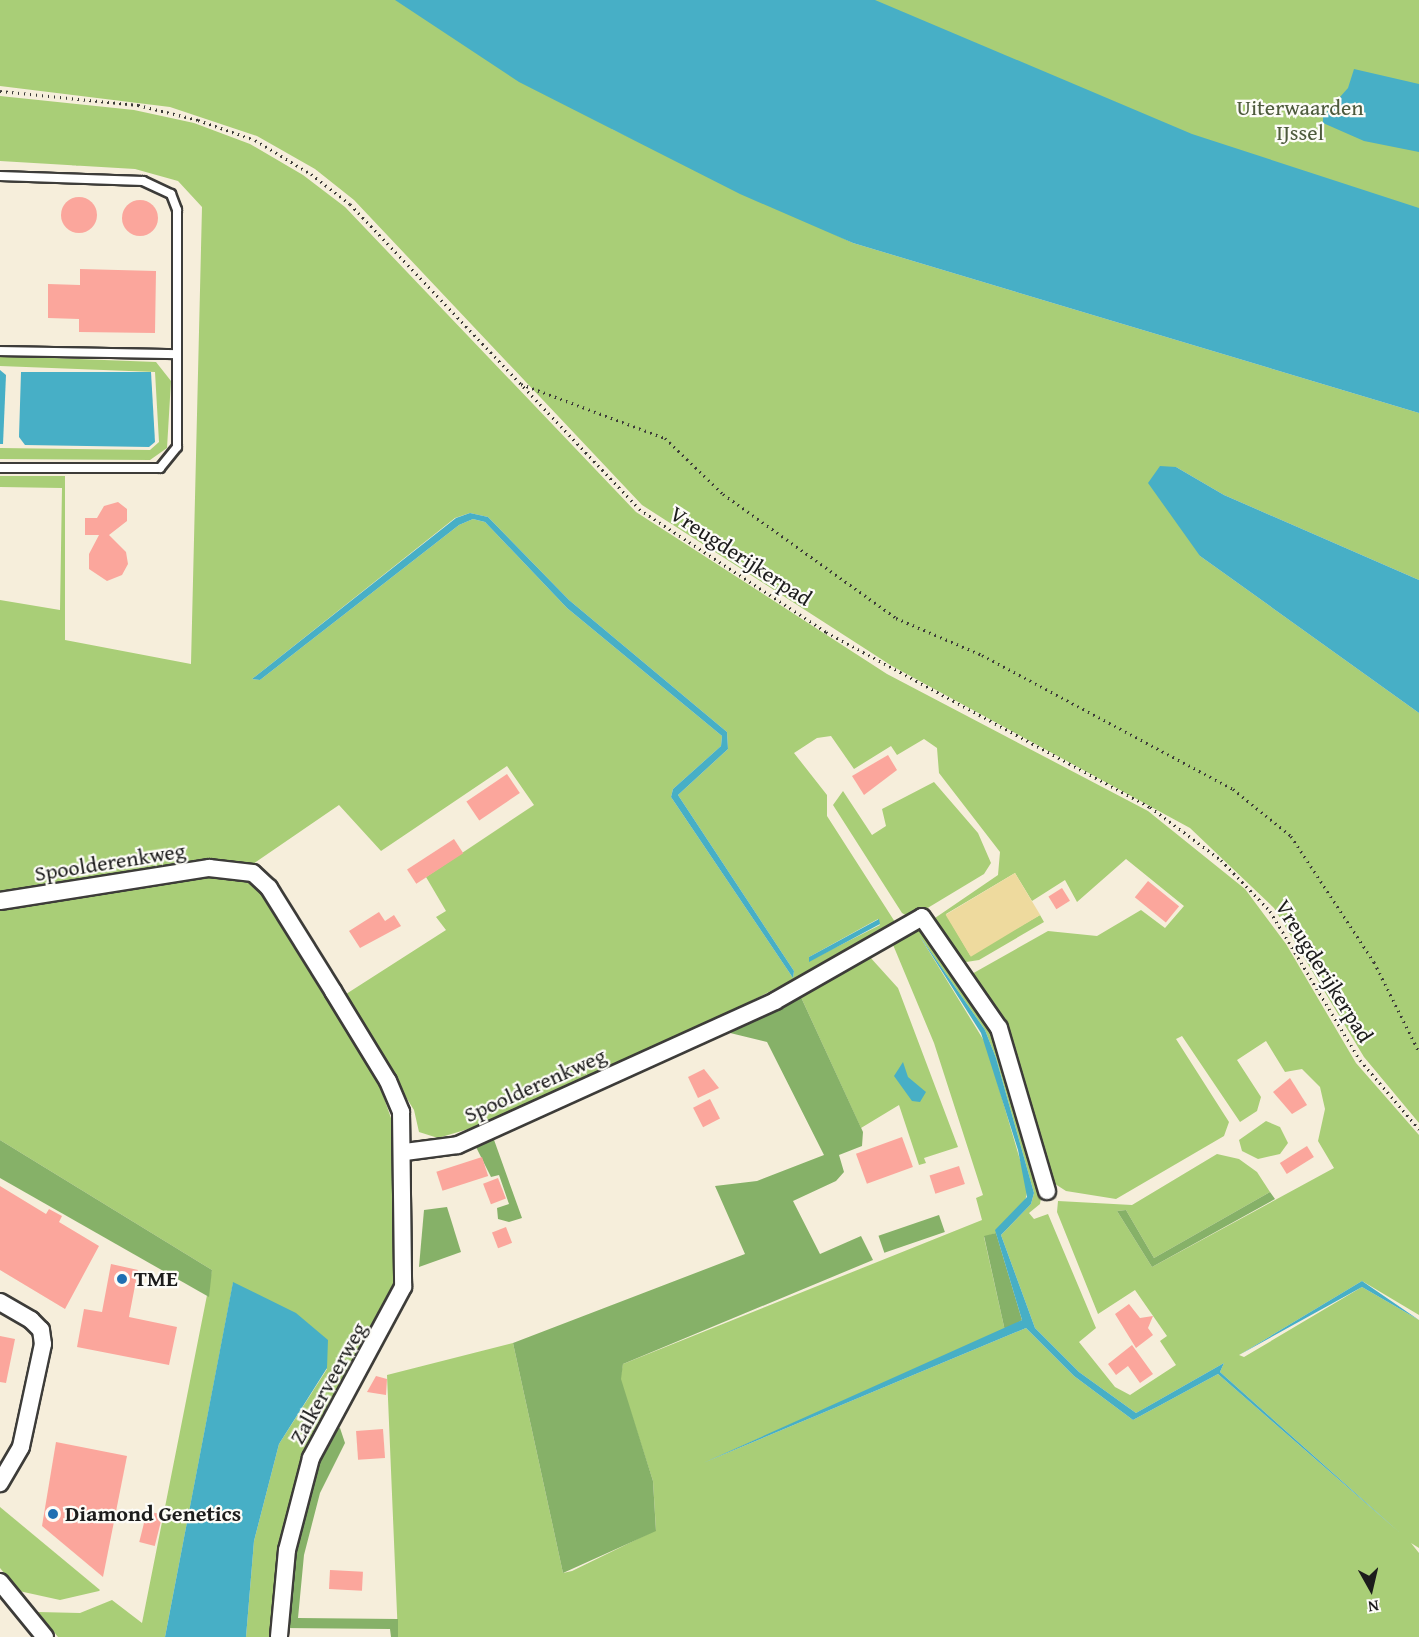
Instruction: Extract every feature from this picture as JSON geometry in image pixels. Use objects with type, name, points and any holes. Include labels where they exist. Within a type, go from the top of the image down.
[{"type":"street","name":"Spoolderenkweg","points":[[0,901],[209,868],[253,873],[269,888],[388,1081],[401,1112],[405,1152],[458,1145],[775,1001],[922,917],[999,1028],[1047,1191]]},
{"type":"street","name":"Zalkerveerweg","points":[[279,1637],[288,1550],[311,1458],[404,1287],[405,1152]]},
{"type":"street","points":[[0,1302],[31,1320],[41,1330],[43,1344],[21,1447],[0,1483]]},
{"type":"street","points":[[0,1582],[45,1637]]},
{"type":"lane","points":[[0,176],[143,181],[171,194],[177,210],[177,447],[160,468],[0,468]]},
{"type":"lane","points":[[0,351],[177,354]]},
{"type":"path","name":"Vreugderijkerpad","points":[[0,91],[138,105],[255,140],[350,204],[617,489],[667,528],[889,670],[1150,807],[1221,860],[1270,911],[1359,1060],[1419,1129]]},
{"type":"path","points":[[519,383],[665,438],[723,495],[896,618],[982,655],[1233,789],[1291,836],[1374,962],[1419,1052]]},
{"type":"green space","name":"Uiterwaarden IJssel","points":[[0,0],[1419,0],[1419,241],[612,129],[853,243],[1419,413],[1419,580],[1224,495],[1176,467],[1200,556],[1419,713],[1419,1123],[1364,1057],[1274,908],[1190,828],[892,666],[642,505],[354,200],[315,169],[257,136],[170,107],[0,86]]},
{"type":"green space","points":[[0,96],[134,110],[194,123],[250,144],[303,175],[345,207],[636,512],[887,674],[1148,811],[1245,889],[1286,944],[1356,1063],[1419,1135],[1419,1315],[1362,1281],[1239,1355],[1244,1357],[1362,1287],[1419,1320],[1419,1548],[1411,1543],[1419,1553],[1419,1637],[398,1637],[387,1375],[513,1343],[563,1573],[572,1571],[656,1530],[653,1481],[620,1379],[623,1364],[982,1220],[976,1198],[983,1195],[934,1043],[891,940],[909,928],[926,931],[991,1024],[1042,1192],[1040,1204],[1029,1213],[1034,1219],[1048,1214],[1096,1328],[1079,1342],[1115,1387],[1130,1395],[1176,1365],[1160,1341],[1167,1336],[1135,1290],[1098,1314],[1057,1212],[1058,1201],[1132,1205],[1217,1154],[1239,1159],[1257,1172],[1270,1192],[1154,1258],[1126,1210],[1117,1211],[1152,1267],[1334,1168],[1318,1141],[1325,1109],[1320,1087],[1302,1069],[1285,1072],[1266,1041],[1237,1060],[1261,1097],[1257,1111],[1240,1122],[1182,1036],[1176,1039],[1229,1122],[1224,1136],[1116,1199],[1066,1191],[1049,1180],[1003,1030],[970,975],[1048,931],[1097,936],[1141,910],[1165,928],[1184,906],[1126,859],[1077,902],[1065,880],[1032,901],[1015,873],[946,914],[970,955],[1040,915],[1044,922],[979,960],[960,963],[937,930],[935,918],[998,875],[1000,852],[939,773],[937,748],[924,739],[897,755],[891,746],[854,769],[831,736],[817,738],[794,753],[827,795],[827,816],[895,922],[890,931],[654,1050],[485,1124],[438,1138],[419,1132],[414,1110],[343,996],[446,930],[436,917],[446,911],[426,877],[534,805],[507,766],[381,851],[339,805],[250,866],[230,861],[0,896],[0,600],[60,610],[62,488],[0,487],[0,476],[65,476],[65,640],[191,664],[202,207],[178,181],[135,169],[0,161]],"holes":[[[470,513],[488,517],[569,600],[727,732],[728,749],[678,795],[794,971],[793,978],[671,797],[673,789],[721,746],[722,736],[567,608],[485,522],[473,519],[459,525],[260,680],[252,679],[455,518]],[[878,919],[880,925],[809,961],[809,957]],[[919,935],[985,1030],[996,1058],[1034,1193],[1031,1204],[1001,1235],[1035,1328],[1079,1372],[1136,1413],[1224,1363],[1220,1372],[1399,1532],[1218,1374],[1133,1420],[1074,1376],[1026,1328],[703,1463],[1005,1331],[984,1237],[996,1233],[1025,1202],[1028,1187],[986,1044]]]},
{"type":"green space","points":[[0,356],[156,362],[171,381],[167,448],[150,460],[0,459],[0,448],[150,450],[159,442],[155,372],[0,366]]},
{"type":"green space","points":[[934,782],[978,833],[991,863],[984,874],[911,918],[902,913],[833,805],[843,791],[872,835],[886,826],[882,809]]},
{"type":"green space","points":[[224,875],[251,880],[262,891],[376,1075],[392,1121],[398,1279],[387,1310],[303,1455],[281,1541],[272,1637],[246,1637],[254,1541],[279,1444],[327,1369],[233,1283],[165,1637],[58,1637],[38,1612],[80,1613],[112,1600],[142,1623],[212,1270],[0,1140],[0,911]]},
{"type":"green space","points":[[869,956],[898,988],[958,1147],[924,1158],[926,1163],[919,1165],[899,1105],[861,1128],[800,995]]},
{"type":"green space","points":[[800,995],[863,1132],[862,1146],[839,1155],[844,1172],[836,1181],[793,1201],[820,1254],[861,1236],[873,1260],[623,1364],[621,1379],[653,1481],[656,1531],[563,1573],[513,1343],[745,1254],[715,1186],[757,1181],[824,1155],[767,1042],[726,1032]]},
{"type":"green space","points":[[1266,1121],[1280,1127],[1288,1143],[1280,1154],[1258,1159],[1242,1151],[1239,1140]]},
{"type":"green space","points":[[493,1137],[522,1218],[509,1222],[498,1219],[497,1208],[509,1204],[499,1175],[491,1177],[475,1145]]},
{"type":"green space","points":[[0,1140],[212,1270],[209,1297],[0,1178]]},
{"type":"green space","points":[[1270,1192],[1275,1199],[1152,1267],[1117,1211],[1126,1210],[1154,1258]]},
{"type":"green space","points":[[447,1207],[461,1252],[419,1267],[424,1210]]},
{"type":"green space","points":[[939,1215],[945,1232],[884,1253],[878,1236]]},
{"type":"green space","points":[[996,1233],[1022,1320],[1005,1331],[984,1236]]},
{"type":"green space","points":[[340,1428],[345,1443],[320,1493],[304,1555],[298,1618],[398,1619],[398,1637],[391,1637],[390,1629],[283,1628],[291,1558],[311,1473],[330,1431]]},
{"type":"green space","points":[[0,1507],[100,1590],[60,1600],[19,1591],[0,1568]]},
{"type":"sand","points":[[1015,873],[1040,915],[971,957],[946,915]]},
{"type":"water","points":[[395,0],[875,0],[1192,134],[1419,208],[1419,413],[853,243],[740,194],[519,82]]},
{"type":"water","points":[[1354,69],[1419,84],[1419,152],[1364,141],[1323,123],[1323,116],[1348,88]]},
{"type":"water","points":[[0,370],[6,375],[3,444],[0,444]]},
{"type":"water","points":[[21,372],[151,372],[155,442],[149,447],[25,445],[19,437]]},
{"type":"water","points":[[1160,466],[1176,467],[1224,495],[1419,580],[1419,713],[1200,556],[1148,483]]},
{"type":"water","points":[[470,513],[488,517],[569,600],[727,732],[728,749],[678,795],[794,971],[793,978],[671,797],[673,789],[721,746],[722,736],[567,608],[485,522],[473,519],[459,525],[260,680],[252,679],[456,518]]},
{"type":"water","points":[[879,919],[880,924],[809,962],[809,957]]},
{"type":"water","points":[[919,935],[985,1030],[996,1058],[1034,1193],[1031,1204],[1001,1235],[1035,1328],[1079,1372],[1136,1413],[1224,1363],[1220,1372],[1399,1532],[1218,1374],[1133,1420],[1074,1376],[1026,1328],[703,1463],[1022,1320],[995,1230],[1027,1197],[1018,1150],[981,1033]]},
{"type":"water","points":[[903,1062],[908,1077],[926,1092],[920,1102],[912,1101],[894,1076]]},
{"type":"water","points":[[1362,1281],[1419,1320],[1362,1287],[1239,1355]]},
{"type":"water","points":[[233,1282],[296,1313],[328,1340],[327,1368],[279,1444],[254,1541],[246,1637],[165,1637]]},
{"type":"building","points":[[79,197],[92,202],[97,215],[92,228],[79,233],[66,228],[61,215],[66,202]]},
{"type":"building","points":[[140,200],[153,205],[158,218],[153,231],[140,236],[127,231],[122,218],[127,205]]},
{"type":"building","points":[[80,269],[156,271],[155,333],[79,332],[79,319],[48,318],[48,284],[80,285]]},
{"type":"building","points":[[118,502],[127,509],[127,521],[109,535],[126,552],[128,564],[122,575],[107,581],[89,569],[89,554],[99,535],[85,535],[85,518],[97,518],[104,506]]},
{"type":"building","points":[[888,755],[897,770],[864,795],[852,776]]},
{"type":"building","points":[[507,774],[520,793],[479,820],[466,801]]},
{"type":"building","points":[[454,839],[463,853],[416,884],[407,869]]},
{"type":"building","points":[[1148,881],[1179,906],[1166,922],[1135,897]]},
{"type":"building","points":[[1062,888],[1070,901],[1056,909],[1048,896]]},
{"type":"building","points":[[379,912],[385,921],[394,915],[401,926],[360,948],[349,931]]},
{"type":"building","points":[[704,1069],[719,1088],[698,1098],[688,1077]]},
{"type":"building","points":[[1290,1078],[1307,1105],[1292,1114],[1273,1092]]},
{"type":"building","points":[[710,1099],[720,1119],[703,1127],[693,1108]]},
{"type":"building","points":[[902,1137],[913,1167],[867,1184],[856,1154]]},
{"type":"building","points":[[1307,1146],[1314,1157],[1287,1174],[1280,1163]]},
{"type":"building","points":[[482,1157],[488,1176],[443,1191],[436,1172]]},
{"type":"building","points":[[959,1166],[965,1184],[935,1194],[930,1176]]},
{"type":"building","points":[[498,1178],[506,1199],[491,1204],[483,1184]]},
{"type":"building","points":[[0,1186],[46,1214],[49,1209],[62,1216],[59,1222],[99,1246],[65,1309],[0,1270]]},
{"type":"building","points":[[506,1227],[512,1243],[498,1248],[492,1232]]},
{"type":"building","points":[[111,1264],[138,1270],[129,1317],[177,1327],[169,1365],[77,1347],[84,1309],[102,1312]]},
{"type":"building","points":[[1129,1304],[1140,1318],[1153,1316],[1148,1328],[1153,1335],[1136,1348],[1115,1314]]},
{"type":"building","points":[[0,1336],[15,1339],[6,1383],[0,1382]]},
{"type":"building","points":[[1132,1345],[1153,1374],[1140,1383],[1128,1366],[1116,1375],[1108,1364]]},
{"type":"building","points":[[376,1376],[387,1379],[386,1395],[367,1392]]},
{"type":"building","points":[[383,1429],[385,1458],[358,1460],[356,1431]]},
{"type":"building","points":[[56,1442],[127,1456],[103,1577],[42,1526]]},
{"type":"building","points":[[147,1511],[163,1515],[155,1546],[139,1542]]},
{"type":"building","points":[[330,1570],[363,1572],[362,1591],[329,1589]]},
{"type":"place","name":"TME","points":[[122,1279]]},
{"type":"place","name":"Diamond Genetics","points":[[53,1514]]}]
